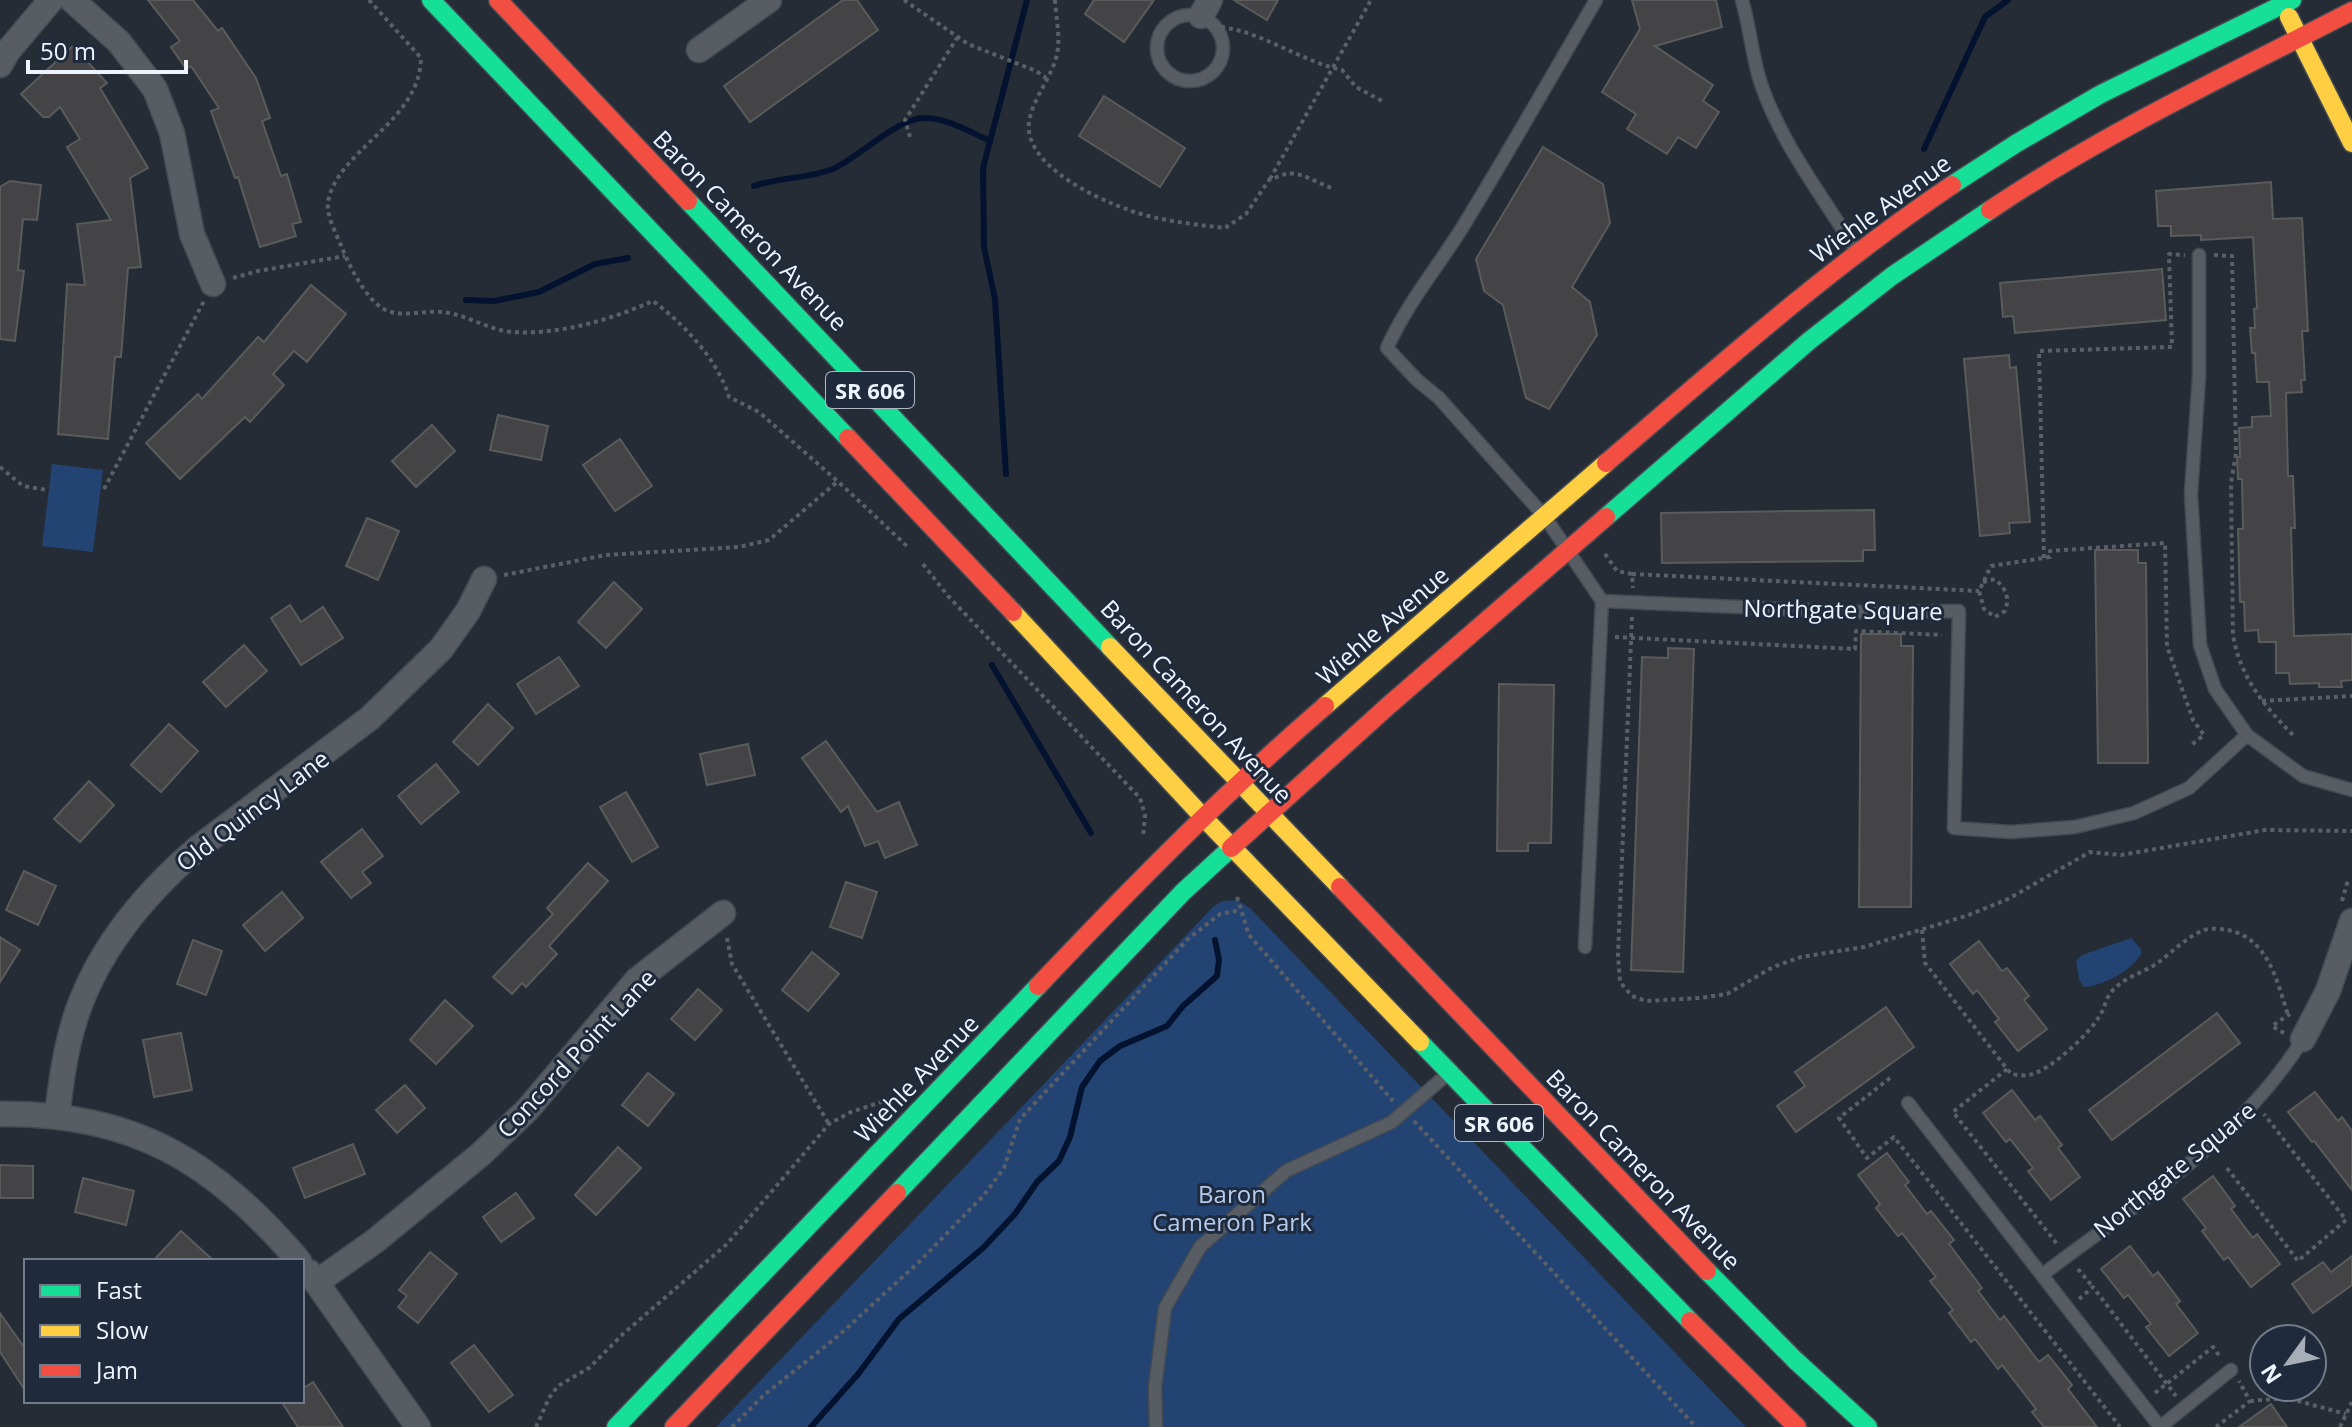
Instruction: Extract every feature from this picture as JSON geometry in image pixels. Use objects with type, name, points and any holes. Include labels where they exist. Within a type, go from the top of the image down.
[{"type":"main road","name":"SR 606","points":[[431,0],[969,565],[1203,817],[1797,1427]]},
{"type":"main road","name":"Baron Cameron Avenue","points":[[498,0],[1268,813],[1739,1303],[1868,1427]]},
{"type":"main road","name":"Wiehle Avenue","points":[[616,1427],[1102,918],[1203,817],[1781,312],[1857,252],[1978,167],[2057,119],[2160,63],[2285,2]]},
{"type":"main road","points":[[2285,2],[2352,143]]},
{"type":"main road","points":[[674,1427],[1172,903],[1268,813],[1809,341],[1943,241],[2038,178],[2102,141],[2352,11]]},
{"type":"street","points":[[0,65],[18,38],[51,0]]},
{"type":"street","points":[[72,0],[119,42],[155,89],[172,133],[192,234],[213,284]]},
{"type":"street","points":[[699,50],[769,0]]},
{"type":"street","name":"Old Quincy Lane","points":[[57,1116],[64,1060],[75,1018],[110,945],[136,909],[176,866],[370,718],[426,666],[468,611],[484,579]]},
{"type":"street","name":"Concord Point Lane","points":[[306,1269],[375,1241],[481,1154],[528,1109],[637,980],[723,913]]},
{"type":"street","name":"Northgate Square","points":[[2296,1038],[2328,991],[2352,921]]},
{"type":"street","points":[[0,1114],[57,1116],[90,1122],[129,1133],[167,1149],[203,1169],[236,1194],[297,1259]]},
{"type":"street","points":[[306,1269],[418,1427]]},
{"type":"lane","points":[[1585,947],[1602,601],[1545,517],[1439,398],[1387,348],[1400,319],[1444,257],[1596,0]]},
{"type":"lane","points":[[1742,0],[1761,82],[1783,134],[1812,186],[1857,252]]},
{"type":"lane","points":[[1209,14],[1223,46],[1216,67],[1198,80],[1176,77],[1167,71],[1158,52],[1162,30],[1179,17],[1209,14]]},
{"type":"lane","points":[[2199,255],[2199,377],[2191,494],[2200,645],[2215,689],[2247,735],[2303,776],[2352,790]]},
{"type":"lane","name":"Northgate Square","points":[[1602,601],[1852,612],[1959,611],[1954,828],[2011,832],[2075,827],[2134,813],[2189,788],[2247,735]]},
{"type":"lane","name":"Northgate Square","points":[[2042,1275],[2168,1179],[2256,1103],[2278,1078],[2296,1038]]},
{"type":"lane","points":[[1156,1427],[1155,1388],[1165,1308],[1200,1247],[1286,1171],[1392,1122],[1449,1072]]},
{"type":"lane","points":[[1908,1103],[2160,1427],[2231,1370]]},
{"type":"path","points":[[369,0],[421,58],[421,75],[416,88],[389,123],[337,179],[328,205],[345,256],[369,296],[393,314],[456,313],[510,332],[579,326],[622,315],[653,301],[672,315],[716,366],[729,397],[759,412],[910,550]]},
{"type":"path","points":[[904,0],[957,38],[1046,78]]},
{"type":"path","points":[[1055,0],[1056,61],[1029,119],[1031,143],[1048,165],[1088,193],[1130,211],[1165,220],[1225,228],[1246,214],[1269,180],[1371,0]]},
{"type":"path","points":[[1209,14],[1233,28],[1342,70],[1356,87],[1382,101]]},
{"type":"path","points":[[910,137],[905,123],[957,38]]},
{"type":"path","points":[[1269,180],[1288,173],[1302,175],[1331,188]]},
{"type":"path","points":[[2044,558],[2039,351],[2172,347],[2169,254],[2232,256],[2236,453],[2231,483],[2232,621],[2237,655],[2261,701],[2293,735]]},
{"type":"path","points":[[104,489],[213,284],[258,271],[345,256]]},
{"type":"path","points":[[0,467],[23,486],[47,490]]},
{"type":"path","points":[[484,579],[606,555],[739,547],[769,540],[837,482]]},
{"type":"path","points":[[1604,540],[1605,555],[1617,571],[1632,574],[1979,591]]},
{"type":"path","points":[[1983,582],[1995,579],[2005,588],[2009,601],[2005,611],[1995,617],[1984,609],[1979,591],[1983,582],[1991,566],[2050,557],[2050,551],[2165,543],[2167,646],[2193,720],[2204,735],[2191,745]]},
{"type":"path","points":[[918,559],[948,596],[1140,798],[1145,815],[1143,838],[1135,847]]},
{"type":"path","points":[[1632,574],[1618,955],[1620,982],[1632,996],[1646,1001],[1727,994],[1773,967],[1801,957],[1864,947],[1922,930],[2008,899],[2090,852],[2121,855],[2265,830],[2352,831]]},
{"type":"path","points":[[1601,637],[1855,649],[1856,631],[1942,635]]},
{"type":"path","points":[[2261,701],[2352,696]]},
{"type":"path","points":[[1236,891],[1249,935],[1404,1111],[1696,1427]]},
{"type":"path","points":[[732,1427],[764,1395],[837,1337],[920,1261],[984,1195],[1004,1168],[1020,1119],[1188,939],[1220,914],[1240,910]]},
{"type":"path","points":[[723,913],[732,964],[829,1124]]},
{"type":"path","points":[[1922,930],[1925,963],[2011,1074],[2028,1075],[2043,1070],[2100,1017],[2106,999],[2113,990],[2128,978],[2149,970],[2204,930],[2239,932],[2266,957],[2288,1015],[2272,1026],[2296,1038]]},
{"type":"path","points":[[2007,1069],[1953,1112],[2093,1287],[2184,1408]]},
{"type":"path","points":[[1890,1078],[1839,1118],[1867,1158],[1894,1137],[2120,1427]]},
{"type":"path","points":[[536,1427],[558,1386],[589,1368],[623,1334],[727,1244],[829,1124],[895,1095]]},
{"type":"path","points":[[2227,1168],[2298,1261],[2346,1220],[2256,1103]]},
{"type":"path","points":[[2068,1308],[2093,1287]]},
{"type":"path","points":[[2155,1393],[2213,1347],[2248,1398]]},
{"type":"path","points":[[2340,1427],[2352,1402]]},
{"type":"path","points":[[2216,1427],[2248,1403]]},
{"type":"path","points":[[2305,1403],[2346,1414]]},
{"type":"green space","points":[[52,464],[103,470],[93,552],[42,546]]},
{"type":"green space","name":"Baron Cameron Park","points":[[1237,900],[1250,908],[1746,1427],[716,1427],[1213,907],[1222,901]]},
{"type":"green space","points":[[2131,938],[2141,949],[2141,954],[2131,966],[2100,984],[2084,987],[2079,979],[2076,961],[2082,955]]},
{"type":"building","points":[[148,0],[193,0],[218,31],[222,28],[256,78],[270,118],[262,121],[281,176],[287,174],[301,222],[292,224],[296,236],[260,247],[238,177],[235,178],[211,111],[219,108],[191,66],[186,69],[171,47],[180,41]]},
{"type":"building","points":[[843,0],[857,0],[878,30],[750,122],[724,86]]},
{"type":"building","points":[[1094,0],[1154,0],[1124,42],[1085,14]]},
{"type":"building","points":[[1234,0],[1278,0],[1267,20]]},
{"type":"building","points":[[1632,0],[1716,0],[1722,27],[1655,46],[1713,85],[1703,101],[1719,112],[1696,148],[1678,137],[1667,154],[1627,129],[1636,114],[1602,92],[1640,29]]},
{"type":"building","points":[[73,46],[107,83],[100,88],[148,168],[130,178],[141,267],[128,268],[121,357],[115,357],[108,439],[58,434],[67,284],[85,285],[77,224],[111,220],[67,147],[80,139],[60,107],[49,117],[43,117],[21,94]]},
{"type":"building","points":[[1104,96],[1185,148],[1160,187],[1079,136]]},
{"type":"building","points":[[1543,147],[1603,184],[1610,223],[1572,287],[1590,302],[1597,335],[1549,409],[1526,398],[1503,305],[1484,291],[1476,259]]},
{"type":"building","points":[[10,181],[41,185],[37,220],[23,219],[18,270],[24,271],[15,341],[0,339],[0,187]]},
{"type":"building","points":[[2271,182],[2273,219],[2302,218],[2308,331],[2302,331],[2305,380],[2301,380],[2302,392],[2286,393],[2288,476],[2293,476],[2295,528],[2291,528],[2294,636],[2352,634],[2352,680],[2341,681],[2342,687],[2319,687],[2319,683],[2290,684],[2289,673],[2276,673],[2276,642],[2259,642],[2258,630],[2245,631],[2244,602],[2240,602],[2238,529],[2243,529],[2242,479],[2238,479],[2237,457],[2240,457],[2239,428],[2252,427],[2252,417],[2271,416],[2269,382],[2257,382],[2255,353],[2252,353],[2250,328],[2255,328],[2254,309],[2257,308],[2253,237],[2201,240],[2201,235],[2171,236],[2171,226],[2158,226],[2156,191]]},
{"type":"building","points":[[2162,269],[2166,320],[2015,333],[2013,316],[2003,317],[2000,283]]},
{"type":"building","points":[[311,285],[346,314],[307,362],[294,351],[273,374],[284,385],[250,422],[245,417],[180,479],[146,443],[198,394],[202,399],[258,337],[264,342]]},
{"type":"building","points":[[2009,355],[2010,368],[2016,367],[2030,522],[2009,523],[2010,533],[1980,536],[1964,359]]},
{"type":"building","points":[[498,415],[548,426],[541,460],[490,450]]},
{"type":"building","points":[[432,425],[455,451],[416,487],[392,461]]},
{"type":"building","points":[[620,439],[652,486],[615,511],[583,465]]},
{"type":"building","points":[[1874,510],[1875,550],[1863,550],[1863,561],[1662,563],[1661,513]]},
{"type":"building","points":[[367,518],[399,531],[378,580],[346,566]]},
{"type":"building","points":[[2095,550],[2138,550],[2138,563],[2146,563],[2148,763],[2098,763]]},
{"type":"building","points":[[614,582],[642,609],[606,648],[578,622]]},
{"type":"building","points":[[290,605],[301,622],[323,607],[343,638],[301,665],[271,618]]},
{"type":"building","points":[[1861,634],[1901,634],[1901,646],[1913,646],[1911,907],[1859,907]]},
{"type":"building","points":[[244,645],[267,671],[226,707],[203,682]]},
{"type":"building","points":[[1668,648],[1694,649],[1683,972],[1631,970],[1642,657],[1668,658]]},
{"type":"building","points":[[559,657],[579,686],[536,714],[517,684]]},
{"type":"building","points":[[1499,684],[1554,685],[1551,843],[1528,843],[1528,851],[1497,851]]},
{"type":"building","points":[[488,704],[513,728],[478,765],[453,742]]},
{"type":"building","points":[[169,724],[198,751],[161,792],[131,765]]},
{"type":"building","points":[[826,741],[877,812],[899,802],[917,845],[885,858],[878,841],[865,846],[848,806],[841,812],[802,758]]},
{"type":"building","points":[[748,744],[755,775],[707,785],[700,754]]},
{"type":"building","points":[[436,764],[459,792],[421,824],[398,796]]},
{"type":"building","points":[[89,781],[114,805],[80,842],[54,819]]},
{"type":"building","points":[[626,792],[658,847],[632,862],[600,807]]},
{"type":"building","points":[[362,829],[383,856],[362,872],[371,883],[351,898],[321,862]]},
{"type":"building","points":[[588,863],[608,881],[549,946],[557,954],[526,987],[522,983],[512,994],[493,977],[553,914],[547,908]]},
{"type":"building","points":[[24,871],[56,886],[38,925],[6,910]]},
{"type":"building","points":[[846,882],[877,892],[862,938],[830,927]]},
{"type":"building","points":[[282,892],[303,918],[265,951],[243,925]]},
{"type":"building","points":[[0,937],[20,950],[0,982]]},
{"type":"building","points":[[193,940],[222,951],[206,995],[177,984]]},
{"type":"building","points":[[1979,941],[2002,971],[2007,968],[2029,996],[2024,1000],[2047,1029],[2018,1051],[1995,1022],[1999,1019],[1977,990],[1973,994],[1950,964]]},
{"type":"building","points":[[812,952],[839,974],[808,1011],[782,990]]},
{"type":"building","points":[[698,989],[722,1010],[695,1040],[671,1019]]},
{"type":"building","points":[[445,1000],[473,1026],[436,1064],[410,1040]]},
{"type":"building","points":[[1886,1007],[1914,1047],[1796,1132],[1777,1106],[1805,1086],[1795,1072]]},
{"type":"building","points":[[2217,1013],[2240,1043],[2112,1140],[2089,1110]]},
{"type":"building","points":[[181,1033],[192,1090],[154,1097],[143,1040]]},
{"type":"building","points":[[648,1073],[674,1094],[648,1126],[622,1105]]},
{"type":"building","points":[[405,1085],[425,1108],[397,1133],[376,1110]]},
{"type":"building","points":[[2012,1090],[2035,1120],[2040,1116],[2062,1145],[2058,1148],[2080,1177],[2051,1200],[2028,1171],[2033,1168],[2010,1139],[2006,1142],[1983,1113]]},
{"type":"building","points":[[2315,1092],[2338,1121],[2342,1117],[2352,1131],[2352,1190],[2288,1112]]},
{"type":"building","points":[[353,1144],[365,1174],[305,1198],[293,1168]]},
{"type":"building","points":[[618,1147],[641,1168],[596,1215],[575,1195]]},
{"type":"building","points":[[1887,1153],[1909,1182],[1905,1185],[1927,1214],[1931,1211],[1954,1240],[1949,1244],[1982,1288],[1978,1291],[2000,1320],[2004,1316],[2039,1362],[2048,1355],[2072,1385],[2068,1389],[2097,1427],[2044,1427],[2032,1412],[2036,1409],[2002,1365],[1998,1369],[1975,1339],[1971,1342],[1949,1313],[1953,1310],[1930,1281],[1936,1277],[1902,1233],[1898,1236],[1876,1208],[1880,1204],[1858,1175]]},
{"type":"building","points":[[0,1165],[33,1166],[33,1198],[0,1198]]},
{"type":"building","points":[[2213,1176],[2235,1206],[2231,1209],[2253,1238],[2257,1234],[2280,1264],[2251,1287],[2228,1257],[2224,1260],[2202,1231],[2206,1228],[2183,1199]]},
{"type":"building","points":[[83,1178],[134,1191],[126,1225],[75,1212]]},
{"type":"building","points":[[516,1193],[534,1218],[501,1242],[483,1217]]},
{"type":"building","points":[[181,1231],[212,1259],[155,1259]]},
{"type":"building","points":[[2130,1246],[2153,1276],[2158,1272],[2180,1301],[2176,1304],[2198,1333],[2169,1356],[2146,1327],[2151,1324],[2128,1295],[2124,1298],[2101,1269]]},
{"type":"building","points":[[430,1252],[457,1274],[418,1323],[398,1307],[407,1296],[399,1290]]},
{"type":"building","points":[[2352,1256],[2352,1285],[2313,1313],[2292,1284],[2323,1262],[2331,1272]]},
{"type":"building","points":[[0,1313],[24,1347],[24,1389],[0,1352]]},
{"type":"building","points":[[474,1345],[513,1395],[489,1412],[451,1363]]},
{"type":"building","points":[[313,1382],[343,1427],[298,1427],[282,1403],[304,1403],[304,1388]]},
{"type":"building","points":[[2271,1404],[2287,1427],[2239,1427]]},
{"type":"waterway","points":[[1006,474],[995,299],[984,247],[983,168],[1027,0]]},
{"type":"waterway","points":[[1924,149],[1985,17],[2008,0]]},
{"type":"waterway","points":[[754,186],[833,169],[915,119],[942,120],[990,141]]},
{"type":"waterway","points":[[466,300],[494,301],[539,292],[595,264],[628,258]]},
{"type":"waterway","points":[[992,665],[1091,833]]},
{"type":"waterway","points":[[811,1427],[859,1373],[899,1319],[983,1248],[1015,1214],[1037,1182],[1059,1161],[1070,1137],[1082,1087],[1100,1061],[1120,1046],[1167,1026],[1183,1006],[1217,976],[1219,960],[1215,940]]},
{"type":"traffic: fast","points":[[431,0],[848,438]]},
{"type":"traffic: fast","points":[[1952,185],[2101,94],[2292,0]]},
{"type":"traffic: fast","points":[[688,201],[1110,647]]},
{"type":"traffic: fast","points":[[1606,517],[1809,341],[1892,276],[1990,210]]},
{"type":"traffic: fast","points":[[897,1193],[1183,892],[1231,848]]},
{"type":"traffic: fast","points":[[616,1427],[1038,986]]},
{"type":"traffic: fast","points":[[1420,1042],[1690,1321]]},
{"type":"traffic: fast","points":[[1707,1271],[1795,1360],[1868,1427]]},
{"type":"traffic: slow","points":[[2289,17],[2352,143]]},
{"type":"traffic: slow","points":[[1325,706],[1606,463]]},
{"type":"traffic: slow","points":[[1013,612],[1203,817],[1420,1042]]},
{"type":"traffic: slow","points":[[1110,647],[1340,887]]},
{"type":"traffic: jam","points":[[498,0],[688,201]]},
{"type":"traffic: jam","points":[[1990,210],[2122,130],[2352,11]]},
{"type":"traffic: jam","points":[[1606,463],[1818,284],[1952,185]]},
{"type":"traffic: jam","points":[[848,438],[1013,612]]},
{"type":"traffic: jam","points":[[1231,848],[1388,706],[1606,517]]},
{"type":"traffic: jam","points":[[1038,986],[1178,843],[1325,706]]},
{"type":"traffic: jam","points":[[1340,887],[1707,1271]]},
{"type":"traffic: jam","points":[[674,1427],[897,1193]]},
{"type":"traffic: jam","points":[[1690,1321],[1797,1427]]}]
